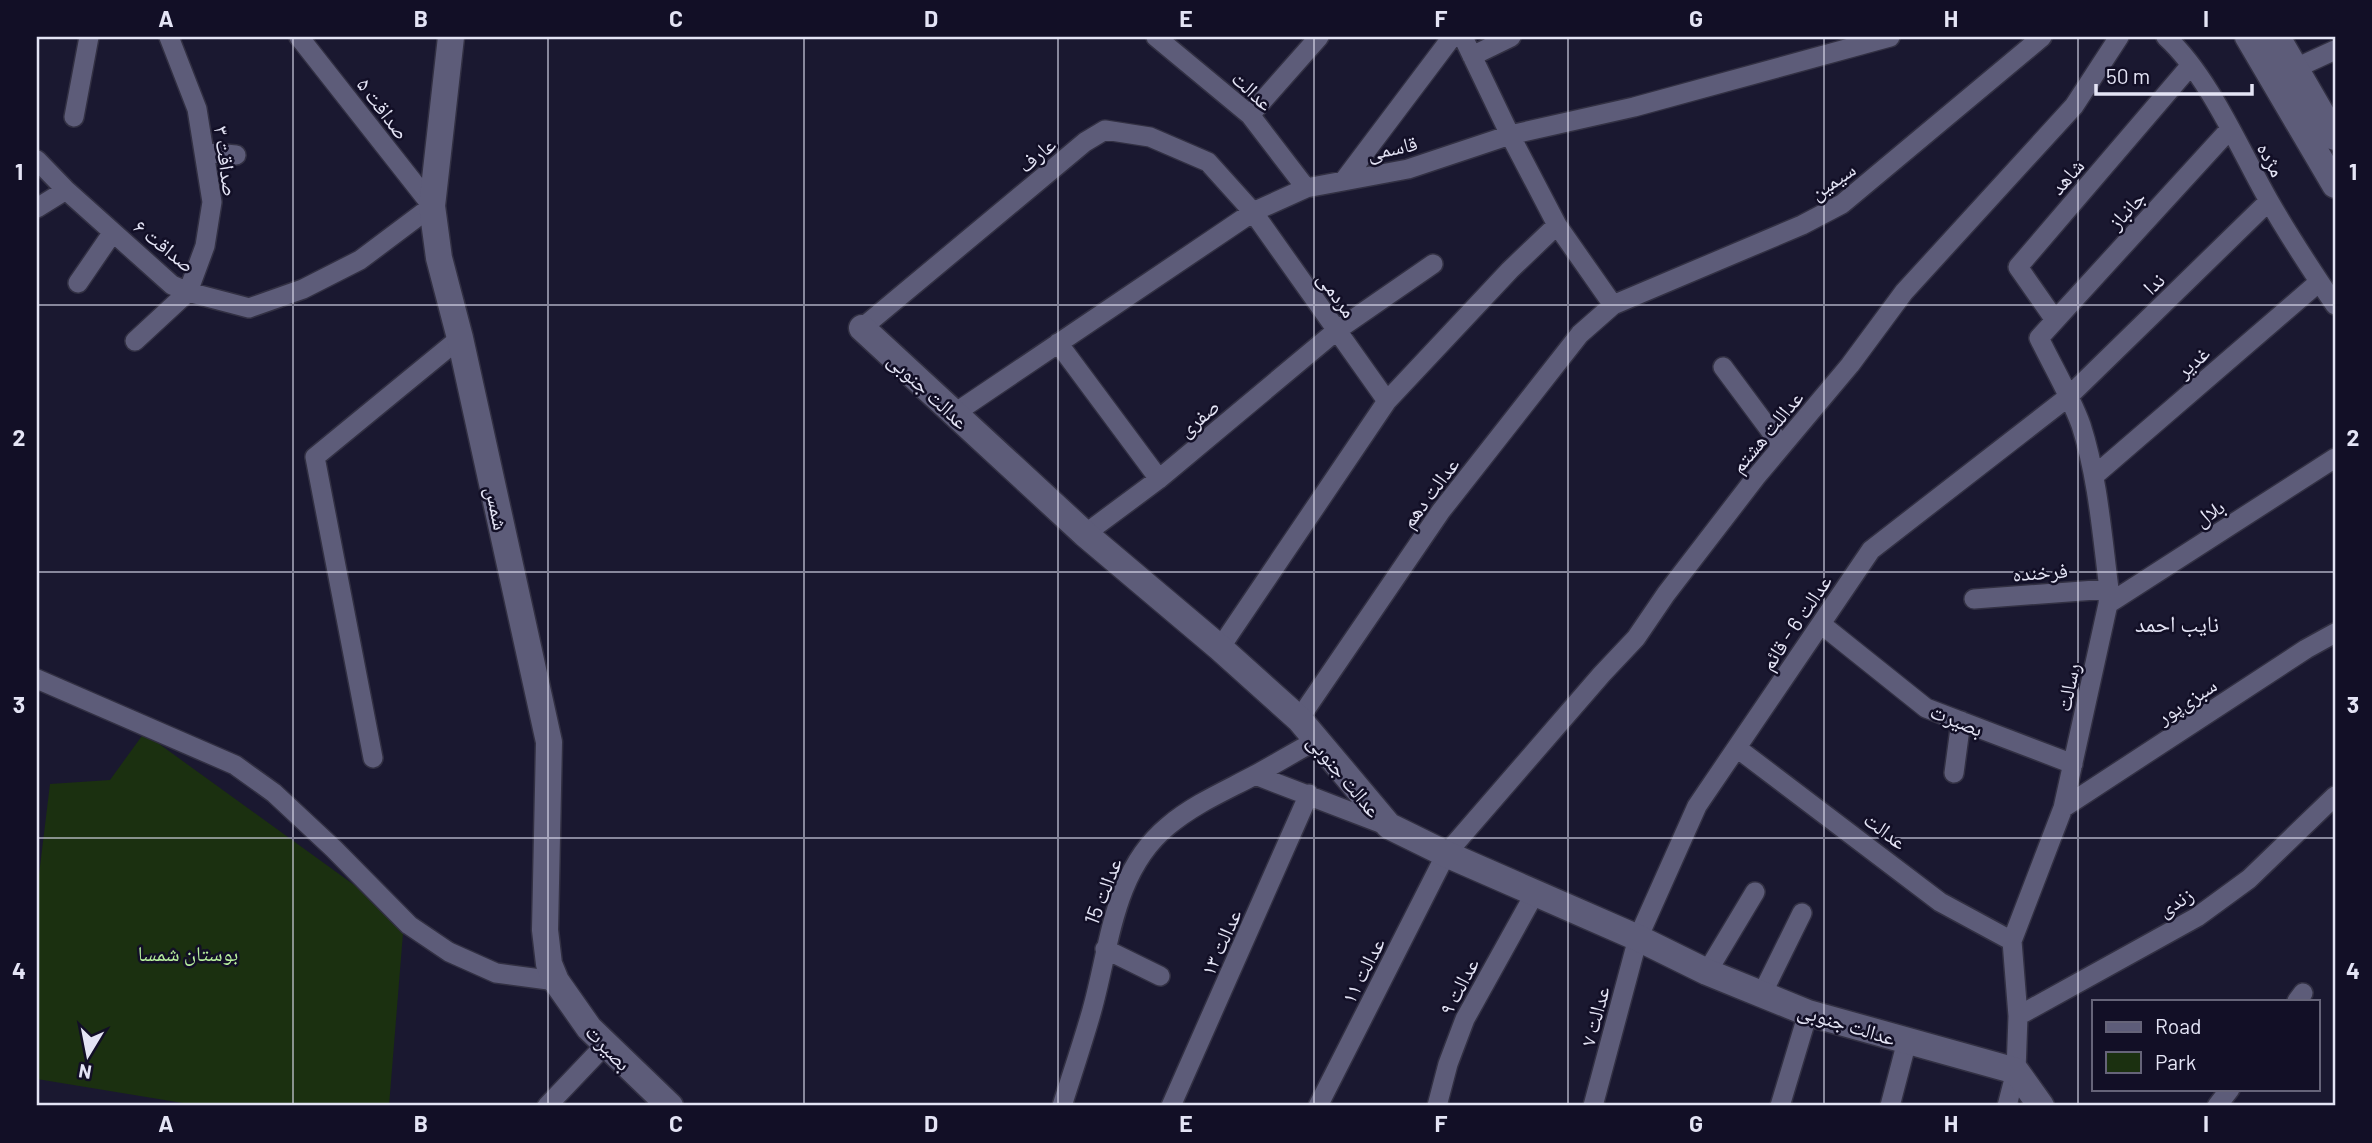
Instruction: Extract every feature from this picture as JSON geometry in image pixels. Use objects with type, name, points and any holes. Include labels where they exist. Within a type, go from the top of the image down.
[{"type":"street","points":[[75,117],[89,37]]},
{"type":"street","name":"صداقت ۳","points":[[169,37],[197,109],[212,202],[205,246],[188,292]]},
{"type":"street","name":"صداقت ۵","points":[[299,37],[432,206]]},
{"type":"street","name":"شمس","points":[[451,37],[432,206],[439,258],[460,338],[549,742],[545,930],[549,964],[556,981]]},
{"type":"street","name":"عدالت","points":[[1156,37],[1250,115],[1306,188]]},
{"type":"street","points":[[1250,115],[1319,37]]},
{"type":"street","points":[[1345,180],[1452,37]]},
{"type":"street","points":[[1462,37],[1557,225],[1613,305]]},
{"type":"street","points":[[1472,56],[1511,37]]},
{"type":"street","name":"قاسمی","points":[[955,413],[1253,212],[1306,188],[1408,169],[1510,135],[1634,107],[1890,37]]},
{"type":"street","name":"سیمین","points":[[1613,305],[1802,225],[1842,204],[2042,37]]},
{"type":"street","name":"عداللت هشتم","points":[[1446,854],[1601,674],[1636,638],[1666,594],[1782,445],[1814,411],[1904,292],[2074,106],[2119,37]]},
{"type":"street","name":"مژده","points":[[2166,37],[2191,65],[2269,201],[2335,305]]},
{"type":"street","points":[[2248,37],[2335,185]]},
{"type":"street","points":[[2277,37],[2335,137]]},
{"type":"street","points":[[2296,68],[2335,50]]},
{"type":"street","name":"شاهد","points":[[2055,320],[2018,267],[2191,65]]},
{"type":"street","name":"جانباز","points":[[2055,320],[2230,129]]},
{"type":"street","name":"عارف","points":[[862,328],[1085,142],[1105,130],[1150,137],[1208,162],[1253,212]]},
{"type":"street","points":[[204,152],[236,155]]},
{"type":"street","name":"صداقت ۶","points":[[37,160],[66,190],[172,285],[188,292],[249,308],[303,289],[360,260],[432,206]]},
{"type":"street","points":[[37,208],[66,190]]},
{"type":"street","name":"ندا","points":[[2068,397],[2269,201]]},
{"type":"street","name":"مردمی","points":[[1253,212],[1387,401]]},
{"type":"street","points":[[1220,648],[1387,401],[1510,270],[1557,225]]},
{"type":"street","points":[[78,283],[113,232]]},
{"type":"street","name":"صفری","points":[[1085,534],[1159,479],[1336,331],[1433,264]]},
{"type":"street","name":"غدیر","points":[[2094,475],[2319,282]]},
{"type":"street","points":[[135,341],[188,292]]},
{"type":"street","name":"عدالت دهم","points":[[1299,719],[1441,511],[1580,334],[1613,305]]},
{"type":"street","name":"رسالت","points":[[2007,1106],[2015,1071],[2018,1016],[2012,942],[2063,808],[2108,597],[2094,475],[2085,438],[2039,338],[2055,320]]},
{"type":"street","name":"عدالت جنوبی","points":[[862,328],[1085,534],[1299,719],[1389,826],[1446,854],[1638,938],[1707,972],[1808,1013],[2015,1071]]},
{"type":"street","points":[[373,758],[315,457],[460,338]]},
{"type":"street","points":[[1058,344],[1159,479]]},
{"type":"street","points":[[1723,367],[1782,445]]},
{"type":"street","name":"عدالت 6 - قائم","points":[[1638,938],[1698,806],[1871,550],[2068,397]]},
{"type":"street","name":"بلال","points":[[2108,597],[2335,458]]},
{"type":"street","name":"فرخنده","points":[[1974,599],[2108,597]]},
{"type":"street","name":"بصیرت","points":[[1821,624],[1926,708],[2073,764]]},
{"type":"street","name":"سبزی‌پور","points":[[2063,808],[2306,649],[2335,633]]},
{"type":"street","points":[[37,679],[235,765],[274,793],[409,925],[449,952],[496,973],[556,981]]},
{"type":"street","points":[[1954,773],[1961,721]]},
{"type":"street","name":"عدالت 15","points":[[1062,1106],[1093,1008],[1105,949],[1125,883],[1143,852],[1166,827],[1195,806],[1315,741]]},
{"type":"street","name":"عدالت","points":[[1737,748],[1940,902],[2012,942]]},
{"type":"street","points":[[1255,775],[1389,826]]},
{"type":"street","name":"عدالت ۱۳","points":[[1171,1106],[1309,794]]},
{"type":"street","name":"زندی","points":[[2018,1016],[2197,917],[2249,879],[2335,796]]},
{"type":"street","name":"عدالت ۱۱","points":[[1318,1106],[1446,854]]},
{"type":"street","points":[[1707,972],[1755,892]]},
{"type":"street","name":"عدالت ۹","points":[[1437,1106],[1448,1064],[1465,1019],[1535,893]]},
{"type":"street","points":[[1762,994],[1802,913]]},
{"type":"street","name":"عدالت ۷","points":[[1593,1106],[1638,938]]},
{"type":"street","points":[[1105,949],[1160,975]]},
{"type":"street","name":"بصیرت","points":[[556,981],[572,1006],[605,1045],[670,1106]]},
{"type":"street","points":[[1780,1106],[1808,1013]]},
{"type":"street","points":[[1890,1106],[1907,1041]]},
{"type":"street","points":[[547,1106],[605,1045]]},
{"type":"street","points":[[2015,1071],[2041,1106]]},
{"type":"street","points":[[2217,1106],[2230,1090]]},
{"type":"green space","name":"بوستان شمسا","points":[[144,733],[404,921],[389,1106],[201,1106],[37,1079],[37,891],[50,784],[110,780]]},
{"type":"district","name":"نایب احمد","points":[[2177,623]]}]
